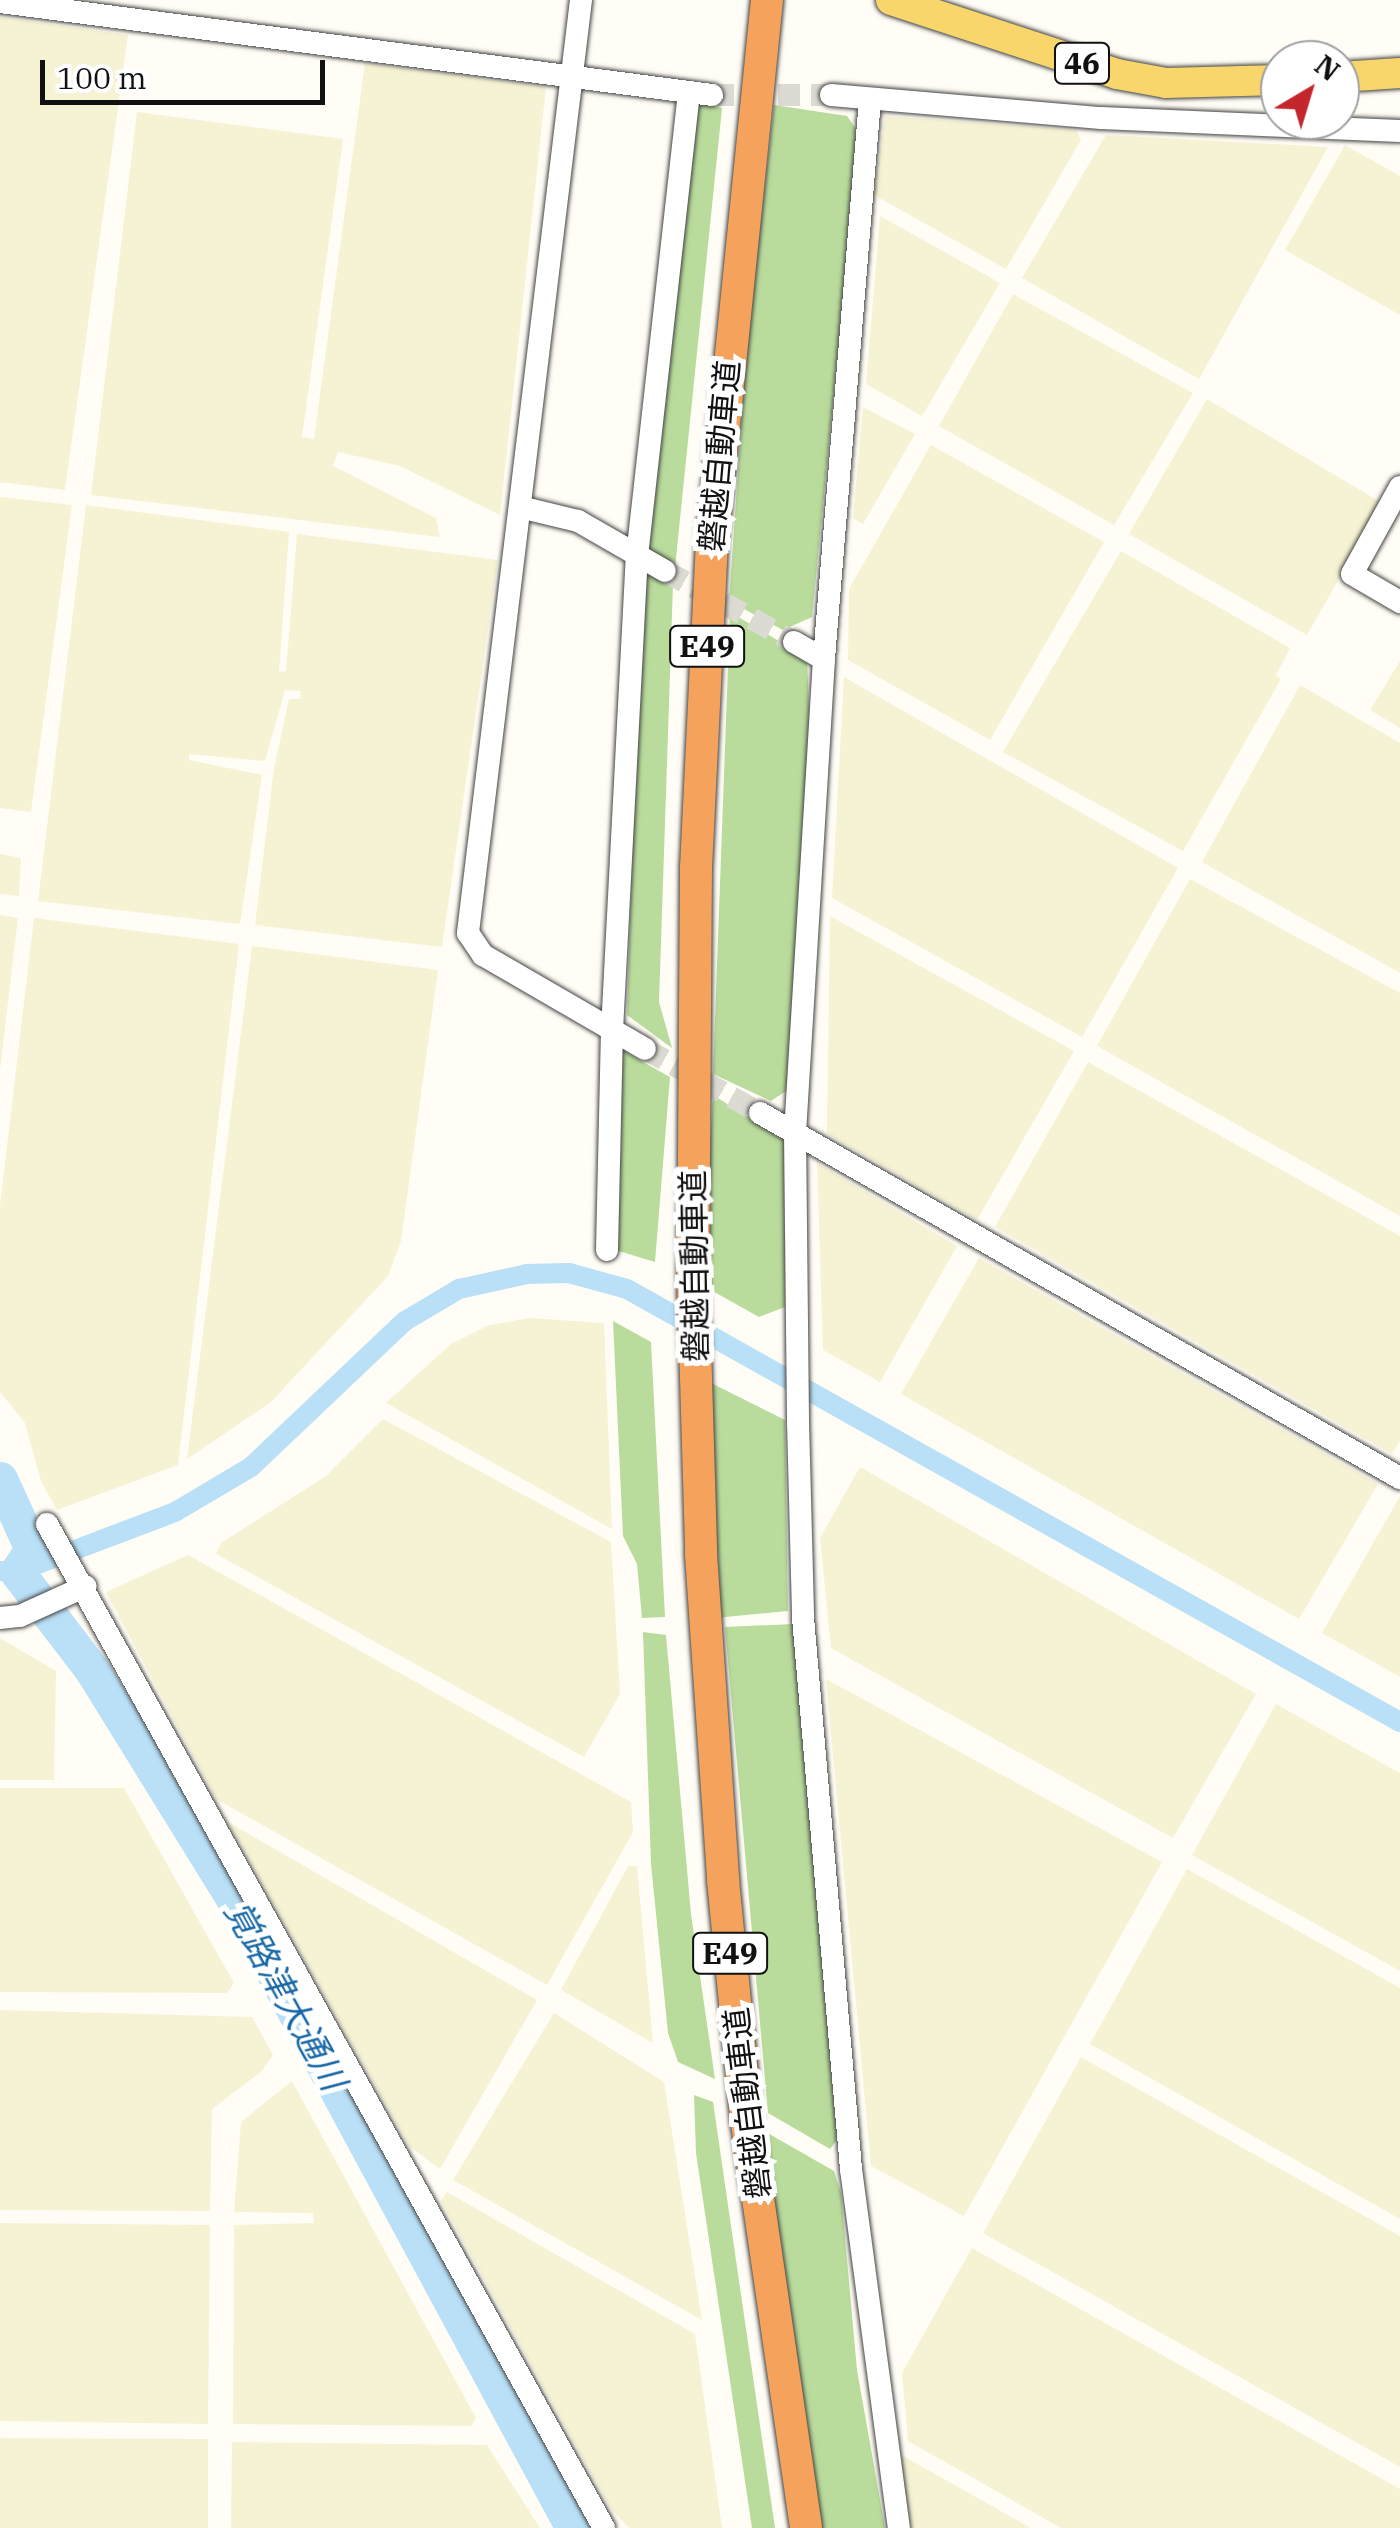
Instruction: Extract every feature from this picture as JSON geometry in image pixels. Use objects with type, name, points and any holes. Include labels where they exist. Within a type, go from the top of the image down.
[{"type":"highway","name":"磐越自動車道","points":[[766,8],[712,540],[696,885],[693,1277],[723,1880],[748,2122],[806,2528]]},
{"type":"main road","name":"46","points":[[891,0],[1117,74],[1166,83],[1260,81]]},
{"type":"main road","points":[[1360,76],[1400,74]]},
{"type":"street","points":[[581,0],[468,933],[484,955],[645,1049]]},
{"type":"street","points":[[0,2],[362,54],[700,95],[637,556],[612,1030],[607,1250]]},
{"type":"street","points":[[831,95],[1268,129],[1400,131]]},
{"type":"street","points":[[870,99],[824,659],[795,1132],[798,1411],[803,1618],[846,2112],[875,2380],[900,2528]]},
{"type":"street","points":[[1400,487],[1352,574],[1400,602]]},
{"type":"street","points":[[520,507],[578,521],[665,571]]},
{"type":"street","points":[[794,642],[824,659]]},
{"type":"street","points":[[760,1113],[1400,1478]]},
{"type":"street","points":[[47,1524],[604,2528]]},
{"type":"street","points":[[10,1617],[77,1584]]},
{"type":"shaded area","points":[[0,17],[128,35],[65,490],[0,482]]},
{"type":"shaded area","points":[[365,63],[546,87],[500,515],[400,466],[338,452],[333,466],[436,518],[440,537],[91,495],[137,112],[343,139],[302,437],[314,439]]},
{"type":"shaded area","points":[[885,116],[1076,130],[1081,140],[1006,269],[874,195]]},
{"type":"shaded area","points":[[1106,135],[1328,147],[1199,379],[1022,278]]},
{"type":"shaded area","points":[[1345,145],[1400,176],[1400,315],[1285,250]]},
{"type":"shaded area","points":[[880,216],[1000,283],[922,416],[866,384]]},
{"type":"shaded area","points":[[1013,294],[1193,393],[1114,525],[939,426]]},
{"type":"shaded area","points":[[1207,399],[1382,503],[1307,635],[1129,534]]},
{"type":"shaded area","points":[[863,407],[915,434],[863,524],[853,518]]},
{"type":"shaded area","points":[[931,445],[1104,542],[990,740],[848,660],[849,589]]},
{"type":"shaded area","points":[[0,497],[72,505],[31,812],[0,808]]},
{"type":"shaded area","points":[[86,505],[289,532],[279,672],[286,671],[297,534],[498,560],[442,947],[255,925],[274,768],[289,699],[300,699],[301,691],[285,690],[265,761],[189,754],[189,760],[262,775],[240,924],[38,901]]},
{"type":"shaded area","points":[[1121,551],[1290,648],[1276,675],[1281,679],[1183,851],[1003,752]]},
{"type":"shaded area","points":[[1400,661],[1400,728],[1370,710]]},
{"type":"shaded area","points":[[844,677],[1178,868],[1082,1037],[832,898]]},
{"type":"shaded area","points":[[1300,685],[1400,743],[1400,973],[1202,862]]},
{"type":"shaded area","points":[[0,854],[21,858],[19,896],[0,894]]},
{"type":"shaded area","points":[[1190,879],[1400,993],[1400,1216],[1097,1046]]},
{"type":"shaded area","points":[[0,915],[18,918],[0,1070]]},
{"type":"shaded area","points":[[830,916],[1074,1051],[977,1220],[827,1134]]},
{"type":"shaded area","points":[[34,918],[239,944],[178,1465],[57,1510],[41,1481],[25,1423],[0,1392],[0,1205]]},
{"type":"shaded area","points":[[252,946],[438,970],[401,1241],[388,1276],[271,1402],[187,1459]]},
{"type":"shaded area","points":[[1088,1062],[1400,1236],[1400,1441],[1392,1454],[995,1227]]},
{"type":"shaded area","points":[[817,1163],[957,1246],[880,1382],[823,1350]]},
{"type":"shaded area","points":[[979,1258],[1378,1484],[1299,1619],[901,1394]]},
{"type":"shaded area","points":[[530,1318],[604,1323],[612,1529],[386,1403],[451,1344],[489,1325]]},
{"type":"shaded area","points":[[383,1419],[611,1542],[620,1694],[584,1757],[216,1554],[221,1543],[326,1476]]},
{"type":"shaded area","points":[[860,1467],[1256,1694],[1173,1838],[831,1648],[820,1538]]},
{"type":"shaded area","points":[[1400,1496],[1400,1677],[1322,1633]]},
{"type":"shaded area","points":[[188,1555],[631,1802],[633,1832],[547,1985],[216,1799],[106,1592]]},
{"type":"shaded area","points":[[0,1638],[56,1671],[54,1780],[0,1780]]},
{"type":"shaded area","points":[[826,1679],[1162,1862],[964,2216],[871,2166]]},
{"type":"shaded area","points":[[1276,1704],[1400,1773],[1400,1971],[1192,1855]]},
{"type":"shaded area","points":[[0,1788],[124,1788],[234,1983],[227,1993],[0,1992]]},
{"type":"shaded area","points":[[228,1822],[537,2000],[440,2169],[409,2146]]},
{"type":"shaded area","points":[[628,1866],[637,1866],[653,2043],[561,1990]]},
{"type":"shaded area","points":[[1187,1869],[1400,1988],[1400,2219],[1090,2044]]},
{"type":"shaded area","points":[[0,2010],[252,2017],[273,2055],[261,2072],[212,2109],[210,2211],[0,2210]]},
{"type":"shaded area","points":[[554,2013],[664,2082],[702,2320],[453,2180]]},
{"type":"shaded area","points":[[1081,2057],[1400,2236],[1400,2467],[983,2233]]},
{"type":"shaded area","points":[[292,2081],[476,2418],[471,2426],[233,2424],[234,2225],[314,2223],[313,2213],[234,2212],[241,2122]]},
{"type":"shaded area","points":[[447,2192],[695,2334],[722,2528],[629,2528],[610,2508],[441,2201]]},
{"type":"shaded area","points":[[0,2223],[210,2225],[208,2424],[0,2421]]},
{"type":"shaded area","points":[[972,2248],[1400,2489],[1400,2528],[1061,2528],[908,2441],[902,2373]]},
{"type":"shaded area","points":[[0,2438],[208,2439],[208,2528],[0,2528]]},
{"type":"shaded area","points":[[232,2442],[487,2445],[540,2528],[231,2528]]},
{"type":"shaded area","points":[[898,2453],[1031,2528],[911,2528]]},
{"type":"green space","points":[[695,103],[722,108],[675,568],[641,549]]},
{"type":"green space","points":[[774,105],[847,116],[859,133],[812,617],[783,630],[729,601],[747,343]]},
{"type":"green space","points":[[641,562],[673,584],[659,1002],[672,1048],[627,1015]]},
{"type":"green space","points":[[730,612],[807,658],[810,731],[789,1089],[771,1101],[713,1074]]},
{"type":"green space","points":[[620,1049],[670,1077],[655,1262],[612,1249]]},
{"type":"green space","points":[[713,1095],[788,1142],[785,1307],[759,1317],[709,1289],[704,1254]]},
{"type":"green space","points":[[613,1321],[651,1342],[665,1617],[642,1618],[637,1564],[623,1536]]},
{"type":"green space","points":[[707,1381],[785,1420],[788,1611],[715,1618]]},
{"type":"green space","points":[[794,1624],[840,2136],[830,2149],[768,2113],[725,1627]]},
{"type":"green space","points":[[643,1632],[666,1635],[691,1914],[715,2079],[678,2062],[668,2033],[651,1864]]},
{"type":"green space","points":[[694,2095],[713,2102],[775,2528],[752,2528],[696,2153]]},
{"type":"green space","points":[[764,2131],[834,2171],[841,2193],[857,2370],[885,2528],[819,2528]]},
{"type":"waterway","points":[[0,1571],[17,1572],[175,1512],[251,1467],[405,1321],[459,1289],[527,1274],[569,1273],[627,1289],[1400,1722]]},
{"type":"waterway","name":"覚路津大通川","points":[[0,1479],[32,1549],[17,1572],[92,1670],[236,1903],[573,2528]]},
{"type":"tunnel","points":[[712,95],[831,95]]},
{"type":"tunnel","points":[[665,571],[794,642]]},
{"type":"tunnel","points":[[645,1049],[760,1113]]}]
